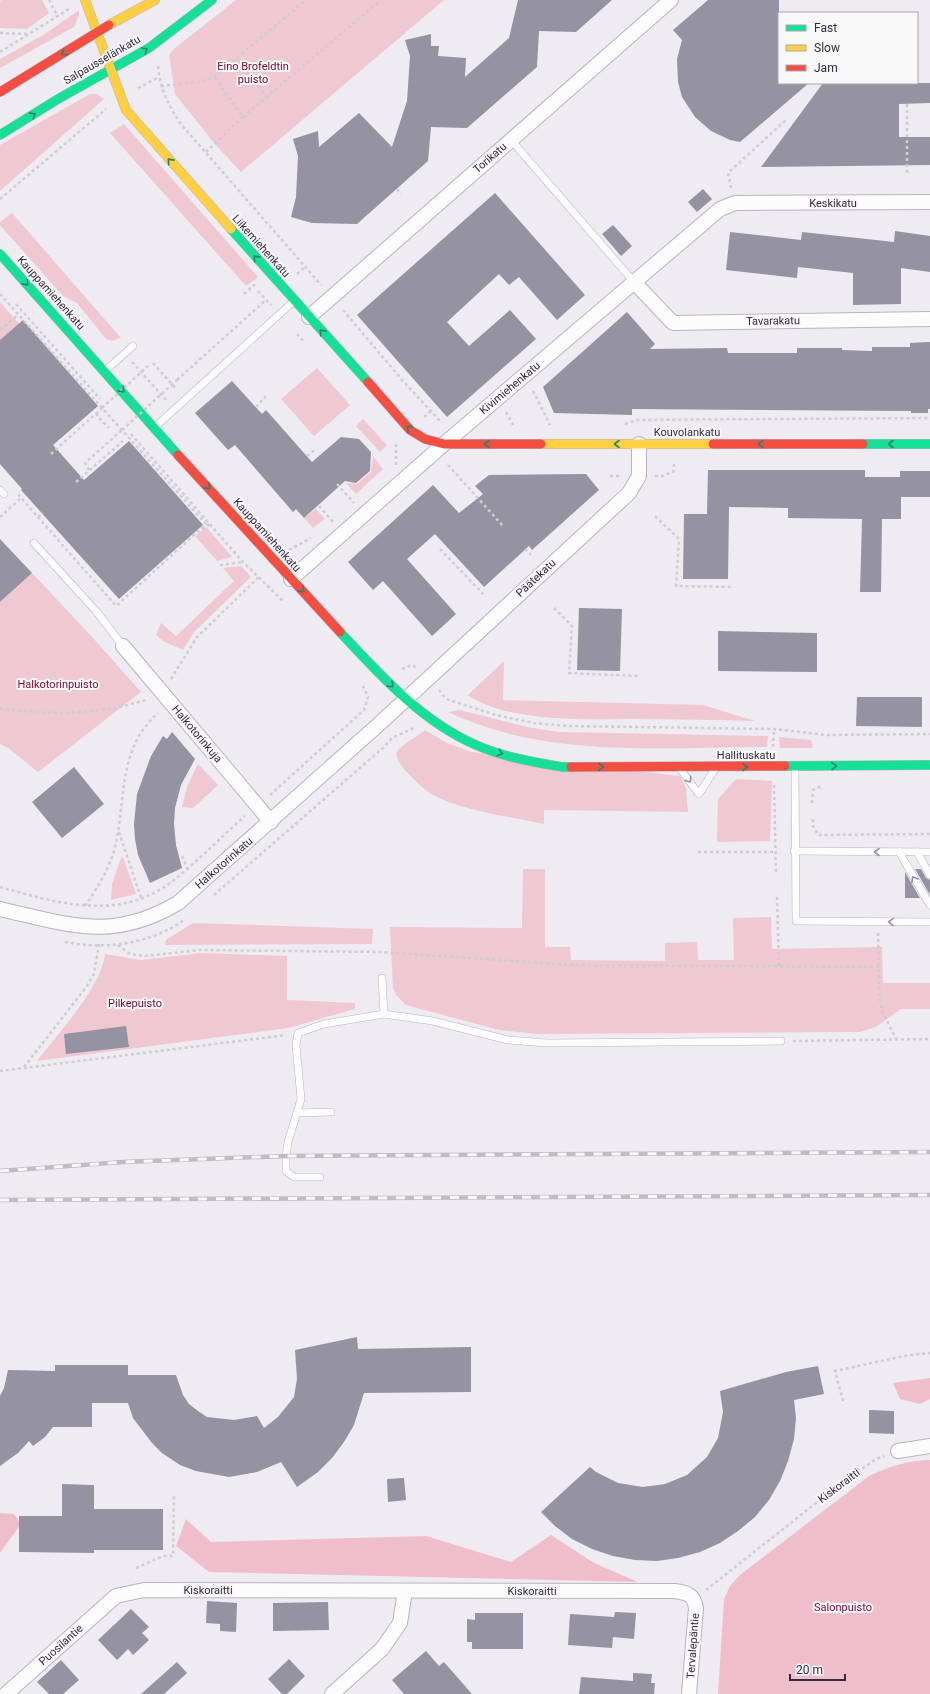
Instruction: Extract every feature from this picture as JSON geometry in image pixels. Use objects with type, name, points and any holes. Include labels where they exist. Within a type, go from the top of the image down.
[{"type":"street","name":"Liikemiehenkatu","points":[[86,0],[126,110],[410,430],[425,439],[444,444]]},
{"type":"street","points":[[0,92],[98,32],[155,0]]},
{"type":"street","name":"Salpausselänkatu","points":[[0,135],[149,48],[212,0]]},
{"type":"street","name":"Torikatu","points":[[309,317],[670,0]]},
{"type":"street","name":"Keskikatu","points":[[735,203],[930,202]]},
{"type":"street","name":"Kivimiehenkatu","points":[[291,580],[444,444],[634,282],[720,209],[735,203]]},
{"type":"street","name":"Kauppamiehenkatu","points":[[0,254],[291,580],[405,699],[451,733],[481,747],[518,759],[562,767]]},
{"type":"street","name":"Tavarakatu","points":[[634,282],[673,322],[930,319]]},
{"type":"street","name":"Kouvolankatu","points":[[444,444],[930,444]]},
{"type":"street","name":"Päätekatu","points":[[405,699],[629,493],[639,476],[638,444]]},
{"type":"street","name":"Halkotorinkuja","points":[[123,646],[271,822]]},
{"type":"street","name":"Halkotorinkatu","points":[[0,909],[82,926],[105,927],[133,924],[150,918],[178,903],[271,822],[405,699]]},
{"type":"street","name":"Hallituskatu","points":[[562,767],[795,767],[930,765]]},
{"type":"street","points":[[898,1451],[930,1446]]},
{"type":"street","name":"Kiskoraitti","points":[[116,1596],[144,1590],[675,1591],[687,1593],[694,1599]]},
{"type":"street","points":[[332,1694],[382,1650],[400,1623],[404,1591]]},
{"type":"street","name":"Puosilantie","points":[[6,1694],[116,1596]]},
{"type":"street","name":"Tervalepäntie","points":[[689,1694],[696,1608],[694,1599]]},
{"type":"lane","points":[[511,140],[634,282]]},
{"type":"lane","points":[[155,428],[294,301]]},
{"type":"lane","points":[[105,371],[133,346]]},
{"type":"lane","points":[[34,542],[96,611],[123,646]]},
{"type":"lane","points":[[678,767],[699,794],[717,767]]},
{"type":"lane","points":[[795,767],[794,851],[796,921],[930,922]]},
{"type":"lane","points":[[794,851],[930,852]]},
{"type":"lane","points":[[899,852],[930,905]]},
{"type":"lane","points":[[917,852],[930,875]]},
{"type":"lane","points":[[382,978],[384,1014]]},
{"type":"lane","points":[[320,1177],[294,1177],[286,1171],[287,1149],[301,1099],[296,1045],[298,1033],[324,1024],[384,1014],[433,1021],[508,1040],[547,1043],[781,1041]]},
{"type":"lane","points":[[297,1113],[331,1112]]},
{"type":"path","points":[[49,0],[57,16]]},
{"type":"path","points":[[161,86],[199,82],[214,77],[306,0]]},
{"type":"path","points":[[206,152],[243,117],[381,0]]},
{"type":"path","points":[[0,52],[31,34],[70,8]]},
{"type":"path","points":[[0,33],[31,34]]},
{"type":"path","points":[[236,58],[268,97]]},
{"type":"path","points":[[158,63],[159,77],[166,103],[180,123],[321,285]]},
{"type":"path","points":[[153,80],[159,77]]},
{"type":"path","points":[[214,77],[243,117]]},
{"type":"path","points":[[907,104],[907,174]]},
{"type":"path","points":[[0,200],[108,107]]},
{"type":"path","points":[[731,188],[728,173],[786,120]]},
{"type":"path","points":[[397,189],[401,194]]},
{"type":"path","points":[[294,278],[305,267]]},
{"type":"path","points":[[244,294],[254,285]]},
{"type":"path","points":[[0,294],[206,524],[116,606],[12,487]]},
{"type":"path","points":[[89,470],[85,463],[176,380],[272,296]]},
{"type":"path","points":[[16,303],[100,399]]},
{"type":"path","points":[[341,308],[403,381],[444,425]]},
{"type":"path","points":[[0,330],[18,315]]},
{"type":"path","points":[[125,353],[174,410]]},
{"type":"path","points":[[153,363],[177,390]]},
{"type":"path","points":[[51,454],[148,366]]},
{"type":"path","points":[[533,391],[550,426]]},
{"type":"path","points":[[256,407],[266,396]]},
{"type":"path","points":[[97,413],[97,416],[109,428]]},
{"type":"path","points":[[508,415],[514,426]]},
{"type":"path","points":[[620,426],[637,420],[930,418]]},
{"type":"path","points":[[543,426],[558,426]]},
{"type":"path","points":[[84,906],[100,885],[113,855],[118,830],[124,774],[133,748],[141,733],[154,716],[166,696],[197,637],[258,577],[243,562],[132,434]]},
{"type":"path","points":[[76,482],[122,441]]},
{"type":"path","points":[[307,456],[316,449]]},
{"type":"path","points":[[448,465],[504,526]]},
{"type":"path","points":[[663,476],[674,472]]},
{"type":"path","points":[[337,484],[354,503]]},
{"type":"path","points":[[0,517],[21,498]]},
{"type":"path","points":[[319,506],[333,522]]},
{"type":"path","points":[[38,517],[43,513]]},
{"type":"path","points":[[655,516],[678,539],[676,586],[733,587]]},
{"type":"path","points":[[175,552],[210,524]]},
{"type":"path","points":[[440,549],[485,596]]},
{"type":"path","points":[[525,549],[531,555]]},
{"type":"path","points":[[220,565],[243,562]]},
{"type":"path","points":[[554,608],[572,626],[569,674],[638,676]]},
{"type":"path","points":[[436,687],[446,699],[534,724],[570,726],[774,729],[827,735],[930,734]]},
{"type":"path","points":[[0,708],[22,712],[70,712],[111,709],[148,699],[166,696]]},
{"type":"path","points":[[0,887],[84,906],[114,906],[141,898],[163,888],[357,717],[364,710],[368,697]]},
{"type":"path","points":[[774,729],[772,778],[776,791],[776,875]]},
{"type":"path","points":[[812,803],[813,790]]},
{"type":"path","points":[[813,819],[813,826],[818,835],[930,834]]},
{"type":"path","points":[[118,830],[141,898]]},
{"type":"path","points":[[698,852],[776,852]]},
{"type":"path","points":[[182,856],[187,868]]},
{"type":"path","points":[[777,897],[779,967]]},
{"type":"path","points":[[878,922],[880,1002],[883,1013],[896,1039]]},
{"type":"path","points":[[24,1068],[88,986],[94,974],[99,945]]},
{"type":"path","points":[[118,945],[130,954],[145,956],[200,950],[382,952],[571,965],[882,967]]},
{"type":"path","points":[[0,1071],[298,1033]]},
{"type":"path","points":[[781,1041],[930,1038]]},
{"type":"path","points":[[843,1401],[835,1371],[930,1352]]},
{"type":"path","name":"Kiskoraitti","points":[[694,1599],[835,1488],[876,1459],[898,1451]]},
{"type":"path","points":[[136,1568],[162,1556],[173,1556],[174,1495]]},
{"type":"green space","points":[[42,0],[49,13],[27,29],[0,28],[0,1]]},
{"type":"green space","name":"Eino Brofeldtin puisto","points":[[236,0],[444,0],[241,172],[214,143],[175,94],[169,55],[175,48]]},
{"type":"green space","points":[[79,10],[79,15],[74,27],[0,68],[0,59],[45,34]]},
{"type":"green space","points":[[90,94],[96,94],[104,99],[0,191],[0,145]]},
{"type":"green space","points":[[124,124],[258,277],[246,286],[110,133]]},
{"type":"green space","points":[[12,213],[121,338],[112,341],[106,339],[77,303],[63,296],[0,225],[0,222]]},
{"type":"green space","points":[[0,302],[21,326],[0,345]]},
{"type":"green space","points":[[317,368],[350,405],[314,436],[281,399]]},
{"type":"green space","points":[[363,419],[387,445],[380,452],[356,426]]},
{"type":"green space","points":[[373,456],[383,469],[356,494],[346,483],[357,484],[371,472]]},
{"type":"green space","points":[[316,509],[325,519],[313,528],[304,518]]},
{"type":"green space","points":[[206,527],[232,557],[217,561],[195,536]]},
{"type":"green space","points":[[241,566],[251,577],[194,632],[183,650],[163,641],[156,635],[161,623],[176,636],[234,581],[223,568]]},
{"type":"green space","name":"Halkotorinpuisto","points":[[32,573],[141,692],[38,772],[8,748],[0,744],[0,602]]},
{"type":"green space","points":[[504,661],[503,700],[703,705],[755,721],[550,718],[504,711],[485,704],[468,695]]},
{"type":"green space","points":[[460,710],[527,727],[559,732],[768,736],[767,747],[646,748],[564,744],[525,737],[486,727],[448,712]]},
{"type":"green space","points":[[425,730],[445,742],[471,752],[680,776],[686,788],[688,812],[544,810],[544,824],[468,808],[439,798],[424,789],[408,773],[398,759],[398,750]]},
{"type":"green space","points":[[779,737],[811,740],[813,748],[780,748]]},
{"type":"green space","points":[[198,764],[218,785],[193,808],[182,807],[187,787]]},
{"type":"green space","points":[[736,779],[772,781],[770,841],[717,842],[718,799]]},
{"type":"green space","points":[[123,857],[136,894],[111,900],[112,884],[121,858]]},
{"type":"green space","points":[[523,869],[545,869],[545,947],[570,947],[571,960],[665,961],[665,943],[697,942],[698,960],[734,960],[733,918],[771,917],[772,949],[882,947],[883,983],[930,983],[930,1009],[901,1009],[876,1027],[859,1032],[537,1034],[499,1030],[406,1005],[396,995],[393,988],[390,927],[522,928]]},
{"type":"green space","points":[[193,923],[373,929],[372,944],[165,945],[166,940]]},
{"type":"green space","name":"Pilkepuisto","points":[[202,953],[287,956],[287,1000],[355,1003],[355,1009],[288,1028],[37,1061],[88,995],[102,967],[105,954],[141,960]]},
{"type":"green space","points":[[930,1378],[930,1399],[920,1404],[900,1399],[893,1383]]},
{"type":"green space","name":"Salonpuisto","points":[[930,1460],[930,1694],[718,1694],[724,1599],[730,1586],[740,1575],[869,1476],[884,1469],[899,1465]]},
{"type":"green space","points":[[0,1513],[14,1514],[21,1524],[0,1553]]},
{"type":"green space","points":[[186,1519],[211,1542],[426,1536],[511,1562],[551,1535],[594,1563],[638,1582],[209,1572],[176,1546]]},
{"type":"building","points":[[518,0],[612,0],[576,32],[539,31],[537,67],[467,128],[431,127],[428,161],[357,224],[312,223],[291,217],[296,197],[298,156],[293,139],[318,131],[319,147],[359,113],[392,147],[407,101],[410,56],[405,40],[431,34],[431,46],[439,46],[438,56],[466,58],[465,77],[509,38]]},
{"type":"building","points":[[708,0],[779,0],[778,84],[808,84],[740,142],[730,140],[711,131],[695,117],[682,97],[678,82],[677,59],[682,40],[673,30]]},
{"type":"building","points":[[930,83],[930,103],[899,104],[899,137],[930,137],[930,165],[761,167],[822,84]]},
{"type":"building","points":[[703,189],[712,199],[697,212],[688,202]]},
{"type":"building","points":[[495,193],[585,295],[557,320],[519,277],[509,285],[499,274],[447,322],[469,346],[510,310],[536,339],[447,417],[357,315]]},
{"type":"building","points":[[613,225],[632,246],[621,256],[602,234]]},
{"type":"building","points":[[895,231],[930,236],[930,272],[901,268],[901,304],[853,305],[853,273],[798,267],[797,278],[726,270],[730,232],[801,240],[802,232],[894,242]]},
{"type":"building","points":[[627,312],[655,344],[650,349],[727,348],[728,353],[797,353],[797,348],[842,348],[842,350],[872,351],[872,347],[910,347],[910,343],[930,342],[930,409],[928,409],[928,413],[911,413],[911,411],[632,409],[632,415],[554,413],[543,387]]},
{"type":"building","points":[[23,320],[98,406],[53,445],[84,480],[129,441],[203,525],[119,599],[21,490],[22,489],[0,464],[0,340]]},
{"type":"building","points":[[232,381],[262,414],[266,410],[312,462],[341,437],[359,439],[371,452],[370,471],[356,483],[345,481],[304,518],[296,509],[293,512],[235,445],[228,450],[195,413]]},
{"type":"building","points":[[708,470],[865,470],[865,477],[900,477],[900,471],[930,471],[930,497],[901,497],[901,519],[882,519],[881,592],[860,592],[862,519],[788,518],[788,508],[729,507],[728,579],[683,579],[684,514],[707,514]]},
{"type":"building","points":[[586,474],[599,490],[532,550],[529,546],[484,587],[435,534],[407,559],[456,614],[432,636],[383,581],[373,590],[348,562],[433,485],[459,513],[483,494],[475,486],[489,475]]},
{"type":"building","points":[[0,539],[32,573],[0,602]]},
{"type":"building","points":[[579,608],[622,609],[620,671],[577,670]]},
{"type":"building","points":[[718,631],[817,633],[817,672],[718,671]]},
{"type":"building","points":[[857,697],[922,697],[922,727],[856,726]]},
{"type":"building","points":[[172,732],[195,759],[181,785],[175,808],[174,824],[176,845],[182,868],[150,883],[138,855],[135,839],[134,824],[137,794],[151,756],[163,736],[167,739]]},
{"type":"building","points":[[74,767],[104,804],[62,838],[32,802]]},
{"type":"building","points":[[915,869],[921,869],[926,878],[930,880],[930,895]]},
{"type":"building","points":[[905,872],[920,898],[905,898]]},
{"type":"building","points":[[126,1026],[129,1047],[66,1054],[64,1034]]},
{"type":"building","points":[[357,1337],[358,1349],[471,1347],[471,1392],[364,1393],[354,1425],[344,1442],[332,1458],[318,1472],[297,1487],[281,1462],[257,1472],[229,1477],[196,1471],[180,1465],[162,1453],[152,1443],[133,1418],[128,1403],[92,1403],[92,1427],[53,1427],[45,1437],[33,1446],[29,1441],[18,1453],[0,1466],[0,1396],[4,1388],[8,1370],[55,1371],[55,1365],[128,1365],[128,1375],[176,1375],[183,1395],[189,1404],[207,1417],[234,1420],[257,1416],[264,1428],[278,1417],[294,1397],[297,1379],[295,1350]]},
{"type":"building","points":[[818,1366],[824,1394],[794,1400],[796,1418],[794,1439],[788,1461],[780,1481],[769,1500],[755,1517],[720,1543],[700,1552],[678,1558],[657,1561],[635,1560],[613,1556],[592,1549],[572,1539],[555,1526],[541,1512],[590,1467],[596,1472],[618,1483],[643,1487],[665,1484],[687,1475],[707,1457],[718,1438],[723,1412],[720,1391],[786,1372]]},
{"type":"building","points":[[869,1410],[894,1411],[894,1434],[869,1433]]},
{"type":"building","points":[[404,1478],[406,1500],[388,1502],[387,1479]]},
{"type":"building","points":[[62,1484],[94,1485],[94,1509],[163,1509],[163,1550],[94,1550],[94,1553],[19,1552],[19,1516],[62,1516]]},
{"type":"building","points":[[207,1601],[237,1603],[236,1632],[220,1631],[220,1624],[206,1623]]},
{"type":"building","points":[[328,1602],[329,1630],[273,1631],[273,1603]]},
{"type":"building","points":[[131,1609],[149,1627],[142,1633],[149,1640],[133,1655],[128,1649],[117,1660],[98,1640]]},
{"type":"building","points":[[615,1612],[636,1613],[634,1639],[613,1637],[612,1648],[568,1645],[570,1614],[614,1617]]},
{"type":"building","points":[[475,1613],[523,1613],[523,1649],[472,1649],[472,1642],[467,1642],[467,1619],[475,1620]]},
{"type":"building","points":[[426,1651],[439,1666],[444,1662],[472,1694],[404,1694],[392,1680]]},
{"type":"building","points":[[289,1659],[305,1676],[287,1694],[282,1694],[268,1679]]},
{"type":"building","points":[[61,1660],[79,1680],[63,1694],[49,1694],[37,1682]]},
{"type":"building","points":[[177,1662],[187,1673],[164,1694],[141,1694]]},
{"type":"building","points":[[633,1673],[652,1674],[651,1683],[655,1683],[654,1694],[579,1694],[581,1677],[633,1681]]},
{"type":"railway","points":[[0,1171],[123,1162],[286,1156],[930,1152]]},
{"type":"railway","points":[[0,1200],[930,1195]]},
{"type":"traffic: fast","points":[[0,135],[58,99],[149,48],[212,0]]},
{"type":"traffic: fast","points":[[231,229],[368,382]]},
{"type":"traffic: fast","points":[[0,254],[178,455]]},
{"type":"traffic: fast","points":[[863,444],[930,444]]},
{"type":"traffic: fast","points":[[340,632],[402,696],[419,710],[456,735],[476,745],[507,756],[562,767],[571,767]]},
{"type":"traffic: fast","points":[[785,766],[930,765]]},
{"type":"traffic: slow","points":[[85,0],[126,110],[231,229]]},
{"type":"traffic: slow","points":[[109,25],[155,0]]},
{"type":"traffic: slow","points":[[541,444],[713,444]]},
{"type":"traffic: jam","points":[[0,92],[109,25]]},
{"type":"traffic: jam","points":[[368,382],[410,430],[425,439],[444,444],[541,444]]},
{"type":"traffic: jam","points":[[713,444],[863,444]]},
{"type":"traffic: jam","points":[[178,455],[340,632]]},
{"type":"traffic: jam","points":[[571,767],[785,766]]}]
